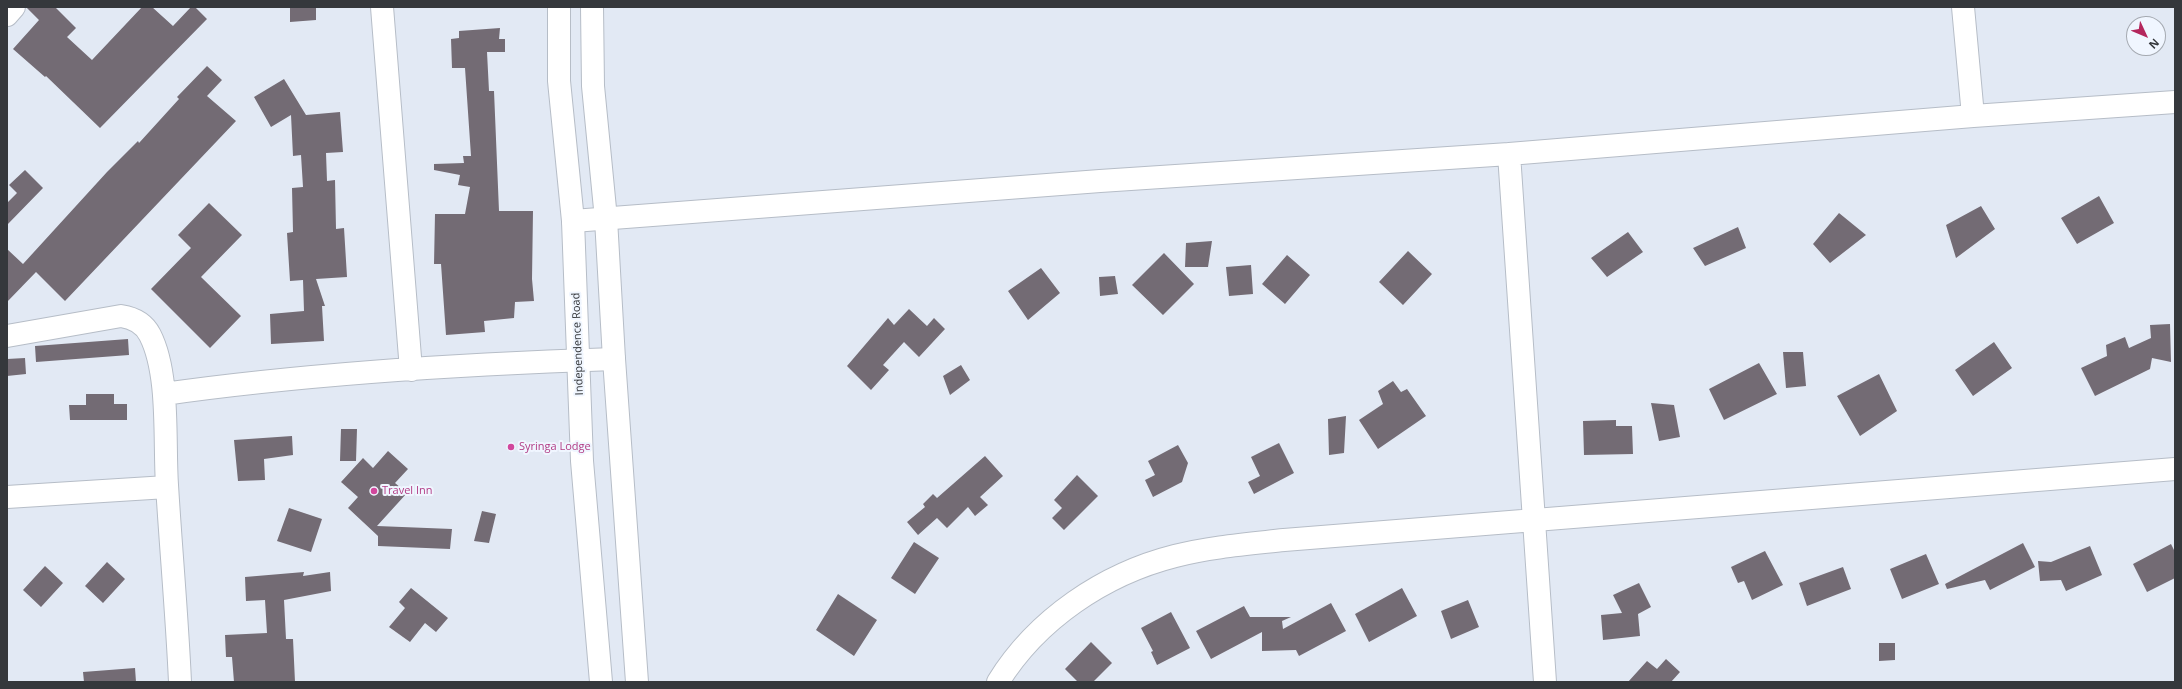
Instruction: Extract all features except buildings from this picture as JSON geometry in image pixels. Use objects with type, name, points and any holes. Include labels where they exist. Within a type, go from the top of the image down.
[{"type":"street","points":[[7,15],[14,7]]},
{"type":"street","points":[[382,7],[411,370]]},
{"type":"street","name":"Independence Road","points":[[559,7],[559,81],[573,221],[582,461],[600,682]]},
{"type":"street","points":[[592,7],[594,86],[606,218],[614,359],[638,682]]},
{"type":"street","points":[[1963,7],[1972,116]]},
{"type":"street","points":[[573,221],[1100,181],[1508,154],[1972,116],[2175,102]]},
{"type":"street","points":[[1508,154],[1545,682]]},
{"type":"street","points":[[7,336],[121,316],[133,318],[142,324],[150,334],[156,349],[164,394],[167,487],[180,682]]},
{"type":"street","points":[[164,394],[234,384],[411,370],[614,359]]},
{"type":"street","points":[[998,682],[1027,643],[1056,616],[1090,591],[1130,571],[1175,556],[1240,545],[1284,540],[1533,518],[2175,469]]},
{"type":"street","points":[[7,497],[167,487]]},
{"type":"place","name":"Syringa Lodge","points":[[511,447]]},
{"type":"place","name":"Travel Inn","points":[[374,491]]}]
